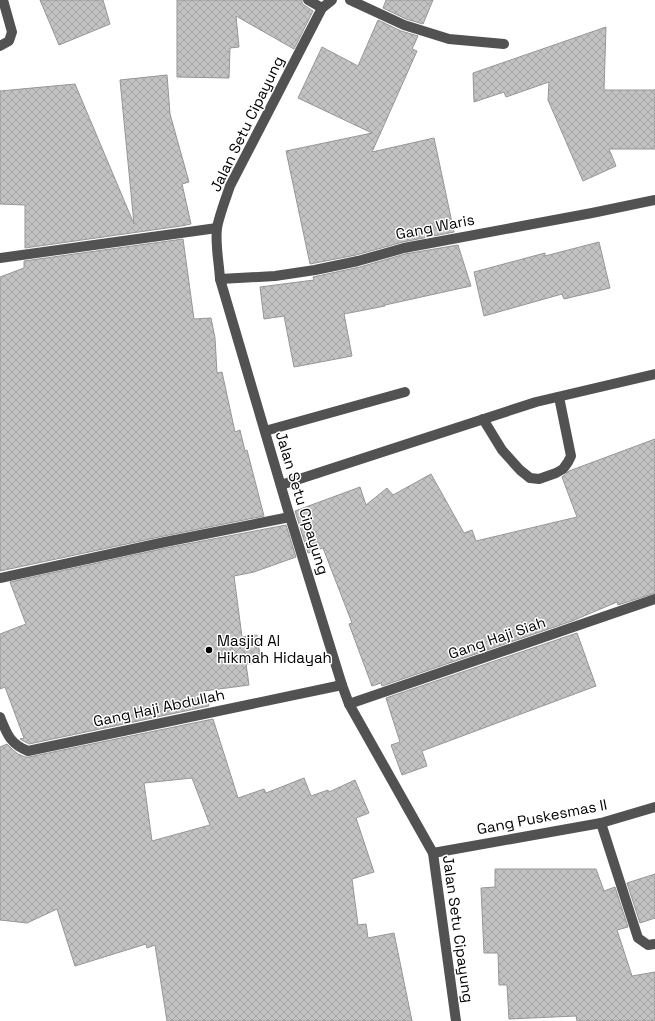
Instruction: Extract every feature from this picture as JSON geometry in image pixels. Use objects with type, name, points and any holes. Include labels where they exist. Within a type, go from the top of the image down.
[{"type":"street","points":[[0,46],[8,41],[12,32],[3,0]]},
{"type":"street","points":[[308,0],[322,8]]},
{"type":"street","name":"Jalan Setu Cipayung","points":[[332,0],[322,8],[230,186],[217,228],[220,279],[290,517],[349,704],[433,853],[456,1021]]},
{"type":"street","points":[[350,0],[404,25],[448,39],[504,44]]},
{"type":"street","name":"Gang Waris","points":[[220,279],[275,276],[314,270],[358,261],[404,248],[655,200]]},
{"type":"street","points":[[0,258],[217,228]]},
{"type":"street","points":[[281,485],[536,402],[655,374]]},
{"type":"street","points":[[265,431],[405,392]]},
{"type":"street","points":[[483,419],[502,450],[520,470],[530,478],[539,479],[563,469],[571,456],[559,397]]},
{"type":"street","points":[[0,578],[165,542],[290,517]]},
{"type":"street","name":"Gang Haji Siah","points":[[349,704],[655,599]]},
{"type":"street","name":"Gang Haji Abdullah","points":[[0,717],[12,742],[20,748],[28,750],[342,685]]},
{"type":"street","name":"Gang Puskesmas II","points":[[433,853],[601,823],[655,807]]},
{"type":"street","points":[[601,823],[638,938],[648,945],[655,944]]},
{"type":"building","points":[[40,0],[103,0],[110,24],[59,45]]},
{"type":"building","points":[[177,0],[302,0],[304,5],[313,11],[294,49],[236,16],[239,47],[230,48],[229,78],[177,77]]},
{"type":"building","points":[[386,0],[433,0],[423,24],[406,19],[383,8]]},
{"type":"building","points":[[378,20],[401,31],[418,36],[412,49],[417,51],[372,152],[434,138],[454,232],[403,242],[356,255],[310,264],[286,151],[372,133],[298,98],[322,47],[358,66]]},
{"type":"building","points":[[606,27],[604,90],[655,90],[655,149],[609,149],[616,166],[583,181],[548,100],[549,82],[506,97],[504,92],[474,102],[473,73]]},
{"type":"building","points":[[167,75],[170,114],[189,182],[182,184],[191,224],[25,248],[25,205],[0,204],[0,91],[75,84],[134,224],[120,80]]},
{"type":"building","points":[[183,239],[194,319],[211,318],[215,338],[217,373],[222,372],[235,432],[240,430],[245,451],[247,450],[264,516],[0,571],[0,277],[24,268],[24,261]]},
{"type":"building","points":[[599,242],[610,288],[564,299],[562,294],[484,316],[474,272],[545,253],[545,256]]},
{"type":"building","points":[[458,245],[471,286],[344,314],[352,356],[294,367],[284,316],[264,319],[260,287],[314,280],[313,277],[360,267],[405,254]]},
{"type":"building","points":[[655,439],[655,593],[618,605],[617,602],[572,621],[382,686],[381,683],[372,686],[349,624],[352,623],[323,548],[308,553],[295,511],[360,487],[366,505],[387,488],[393,495],[431,474],[464,533],[472,530],[476,541],[577,517],[562,477],[569,471]]},
{"type":"building","points":[[286,525],[296,557],[254,572],[234,576],[242,637],[257,635],[261,663],[246,664],[249,685],[204,691],[209,706],[29,744],[20,739],[24,738],[5,687],[0,689],[0,634],[26,624],[10,582],[166,548]]},
{"type":"building","points":[[577,633],[596,686],[422,751],[427,766],[402,775],[391,745],[400,742],[386,698]]},
{"type":"building","points":[[213,719],[238,798],[264,789],[266,793],[304,778],[311,796],[328,790],[329,792],[355,780],[369,813],[356,818],[374,872],[352,879],[358,925],[366,924],[368,938],[394,933],[412,1021],[167,1021],[155,945],[147,948],[146,944],[75,966],[57,909],[27,923],[0,920],[0,747],[7,744],[18,754],[29,757]],"holes":[[[192,778],[210,825],[152,841],[144,783]]]},
{"type":"building","points":[[495,869],[596,869],[604,891],[615,887],[628,927],[617,930],[632,976],[655,972],[655,1021],[577,1021],[576,1016],[509,1019],[507,985],[499,985],[498,953],[484,953],[481,888],[495,887]]},
{"type":"building","points":[[655,874],[655,918],[640,923],[627,883]]},
{"type":"place","name":"Masjid Al Hikmah Hidayah","points":[[209,650]]}]
